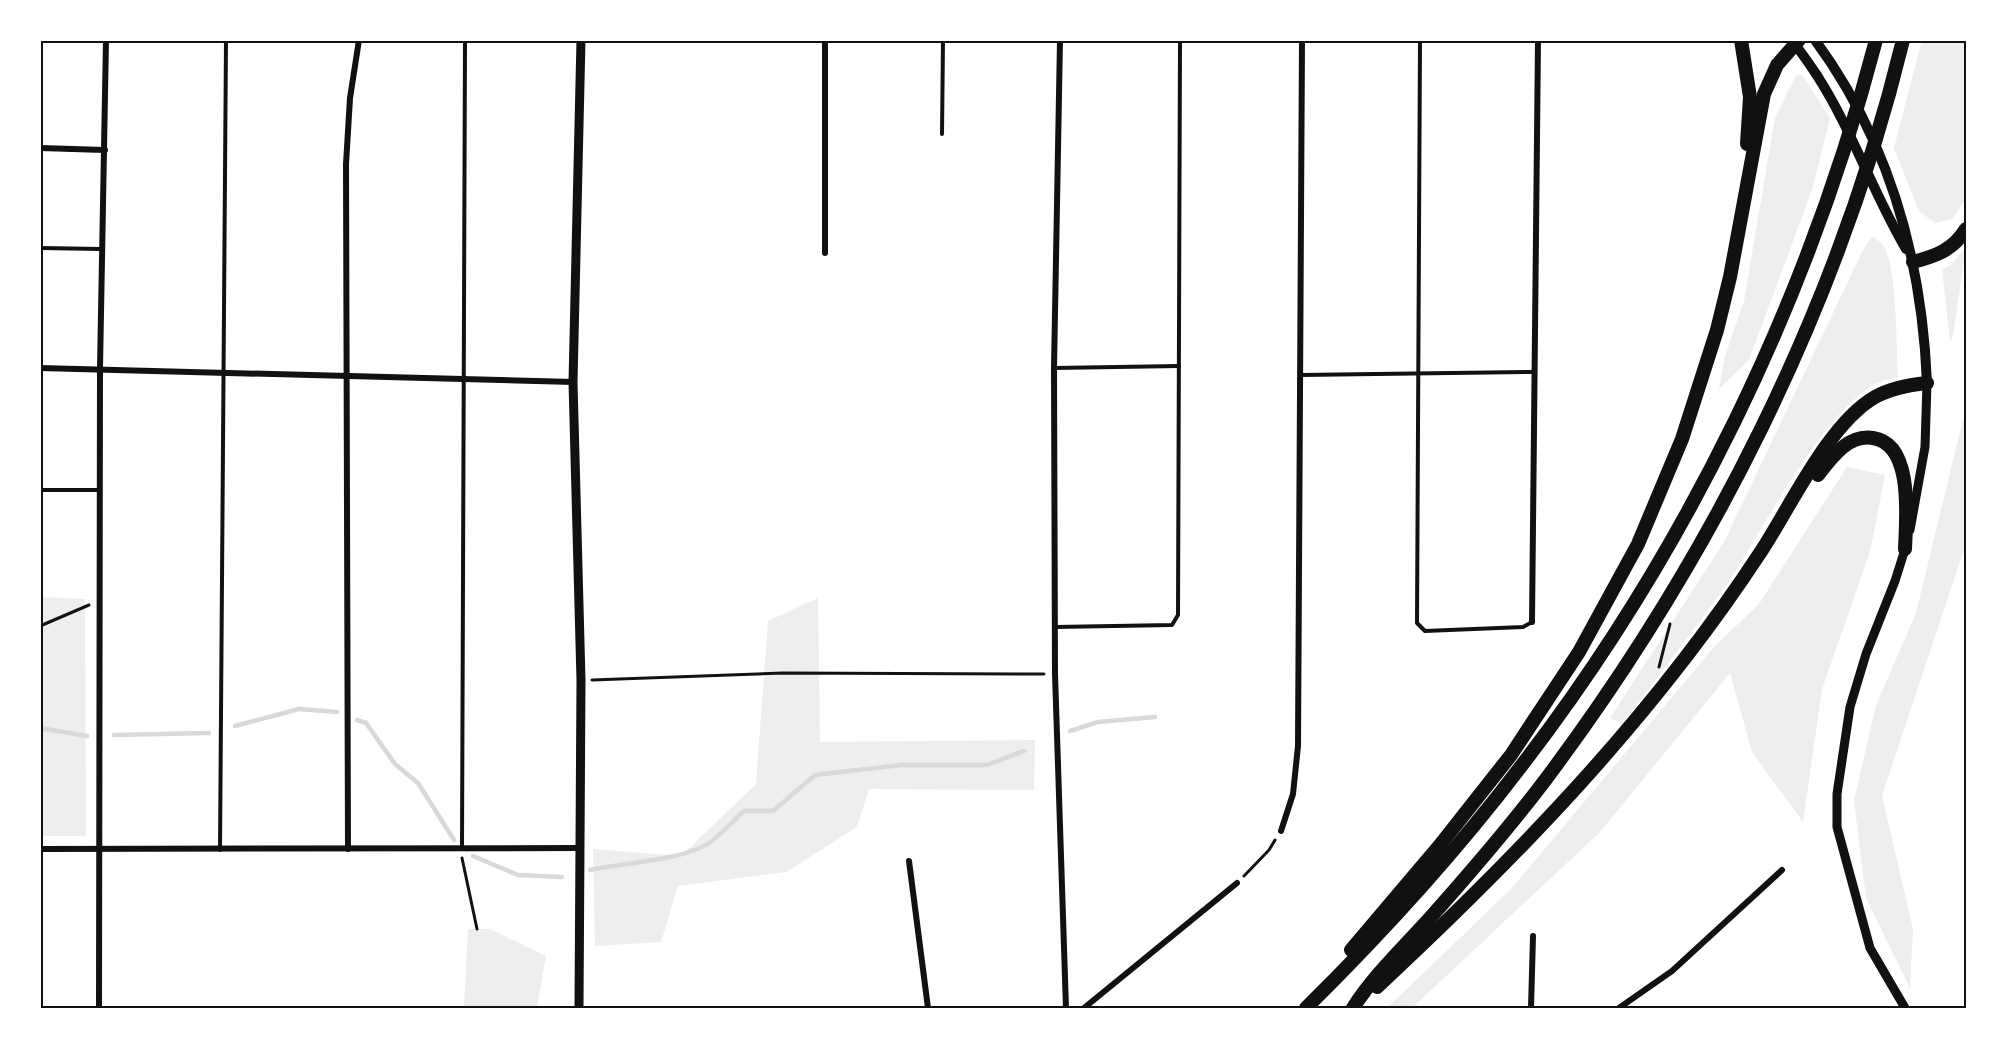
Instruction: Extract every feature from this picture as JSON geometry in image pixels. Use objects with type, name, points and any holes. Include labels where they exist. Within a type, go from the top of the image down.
[{"type":"highway","points":[[1741,40],[1750,97],[1747,137],[1749,167]]},
{"type":"highway","points":[[1304,1008],[1407,903],[1487,810],[1561,712],[1626,615],[1687,511],[1741,405],[1793,288],[1834,181],[1876,40]]},
{"type":"highway","points":[[1353,1008],[1370,982],[1462,882],[1545,780],[1649,630],[1711,524],[1761,428],[1815,308],[1851,216],[1903,40]]},
{"type":"highway","points":[[1304,1008],[1440,845],[1504,764],[1579,652],[1609,599],[1661,492],[1701,384],[1730,277],[1764,94],[1769,77],[1795,42]]},
{"type":"highway","points":[[1913,262],[1935,256],[1952,247],[1966,229]]},
{"type":"highway","points":[[1353,1008],[1528,842],[1651,701],[1744,578],[1823,452],[1860,407],[1890,390],[1927,383]]},
{"type":"highway","points":[[1778,526],[1843,446],[1854,439],[1877,438],[1887,444],[1900,463],[1906,495],[1905,549]]},
{"type":"main road","points":[[1815,40],[1862,117],[1898,204],[1913,262],[1923,318],[1927,383]]},
{"type":"main road","points":[[1795,42],[1856,143],[1888,219],[1913,262]]},
{"type":"street","points":[[99,1008],[102,600],[100,368],[106,40]]},
{"type":"street","points":[[348,849],[346,164],[350,98],[359,40]]},
{"type":"street","points":[[579,1008],[581,680],[573,382],[581,40]]},
{"type":"street","points":[[825,40],[825,253]]},
{"type":"street","points":[[1060,40],[1054,368],[1055,675],[1066,1008]]},
{"type":"street","points":[[1281,831],[1293,794],[1298,746],[1302,40]]},
{"type":"street","points":[[1532,622],[1538,40]]},
{"type":"street","points":[[40,148],[105,150]]},
{"type":"street","points":[[40,368],[573,382]]},
{"type":"street","points":[[1905,1008],[1870,948],[1837,827],[1837,794],[1851,707],[1866,654],[1905,549],[1922,469],[1927,383]]},
{"type":"street","points":[[40,849],[580,848]]},
{"type":"street","points":[[909,861],[928,1008]]},
{"type":"street","points":[[1619,1008],[1672,970],[1782,870]]},
{"type":"street","points":[[1084,1008],[1237,883]]},
{"type":"street","points":[[1531,1008],[1533,936]]},
{"type":"lane","points":[[220,850],[226,40]]},
{"type":"lane","points":[[462,848],[465,40]]},
{"type":"lane","points":[[942,134],[943,40]]},
{"type":"lane","points":[[1055,627],[1172,626],[1178,615],[1180,40]]},
{"type":"lane","points":[[1420,40],[1417,623],[1425,631],[1523,627],[1532,622]]},
{"type":"lane","points":[[40,248],[103,249]]},
{"type":"lane","points":[[1054,368],[1179,366]]},
{"type":"lane","points":[[1300,375],[1533,372]]},
{"type":"lane","points":[[40,490],[101,490]]},
{"type":"path","points":[[40,626],[102,600]]},
{"type":"path","points":[[1651,701],[1671,621]]},
{"type":"path","points":[[581,680],[783,673],[1055,675]]},
{"type":"path","points":[[1237,883],[1269,850],[1281,831]]},
{"type":"path","points":[[462,848],[462,867],[477,929]]},
{"type":"shaded area","points":[[1922,40],[1966,41],[1966,199],[1952,219],[1935,223],[1919,211],[1894,148]]},
{"type":"shaded area","points":[[1796,75],[1802,75],[1830,118],[1813,187],[1749,360],[1719,389],[1725,356],[1744,301],[1775,118]]},
{"type":"shaded area","points":[[1872,236],[1883,245],[1891,272],[1894,290],[1898,378],[1875,384],[1851,403],[1826,431],[1801,464],[1726,586],[1687,638],[1622,724],[1610,718],[1724,542],[1863,250]]},
{"type":"shaded area","points":[[1966,247],[1953,335],[1950,341],[1942,269],[1951,265]]},
{"type":"shaded area","points":[[1966,407],[1966,544],[1882,796],[1913,929],[1910,988],[1866,898],[1854,801],[1876,705],[1916,613]]},
{"type":"shaded area","points":[[1847,467],[1885,475],[1870,552],[1822,689],[1803,822],[1752,752],[1730,673],[1600,832],[1412,1008],[1387,1008],[1512,888],[1714,647],[1759,604]]},
{"type":"shaded area","points":[[41,597],[85,599],[86,836],[41,836]]},
{"type":"shaded area","points":[[818,598],[820,742],[1035,740],[1034,790],[869,789],[857,827],[786,872],[678,886],[661,942],[595,946],[593,849],[681,856],[756,784],[768,621]]},
{"type":"shaded area","points":[[468,929],[490,929],[546,956],[537,1008],[464,1008]]},
{"type":"waterway","points":[[235,726],[299,709],[337,712]]},
{"type":"waterway","points":[[1070,731],[1098,722],[1155,717]]},
{"type":"waterway","points":[[357,720],[366,723],[395,764],[418,783],[454,840]]},
{"type":"waterway","points":[[40,728],[87,736]]},
{"type":"waterway","points":[[114,735],[209,733]]},
{"type":"waterway","points":[[590,870],[669,857],[698,849],[723,832],[744,811],[773,811],[815,775],[901,765],[987,765],[1024,751]]},
{"type":"waterway","points":[[473,856],[518,875],[562,877]]}]
